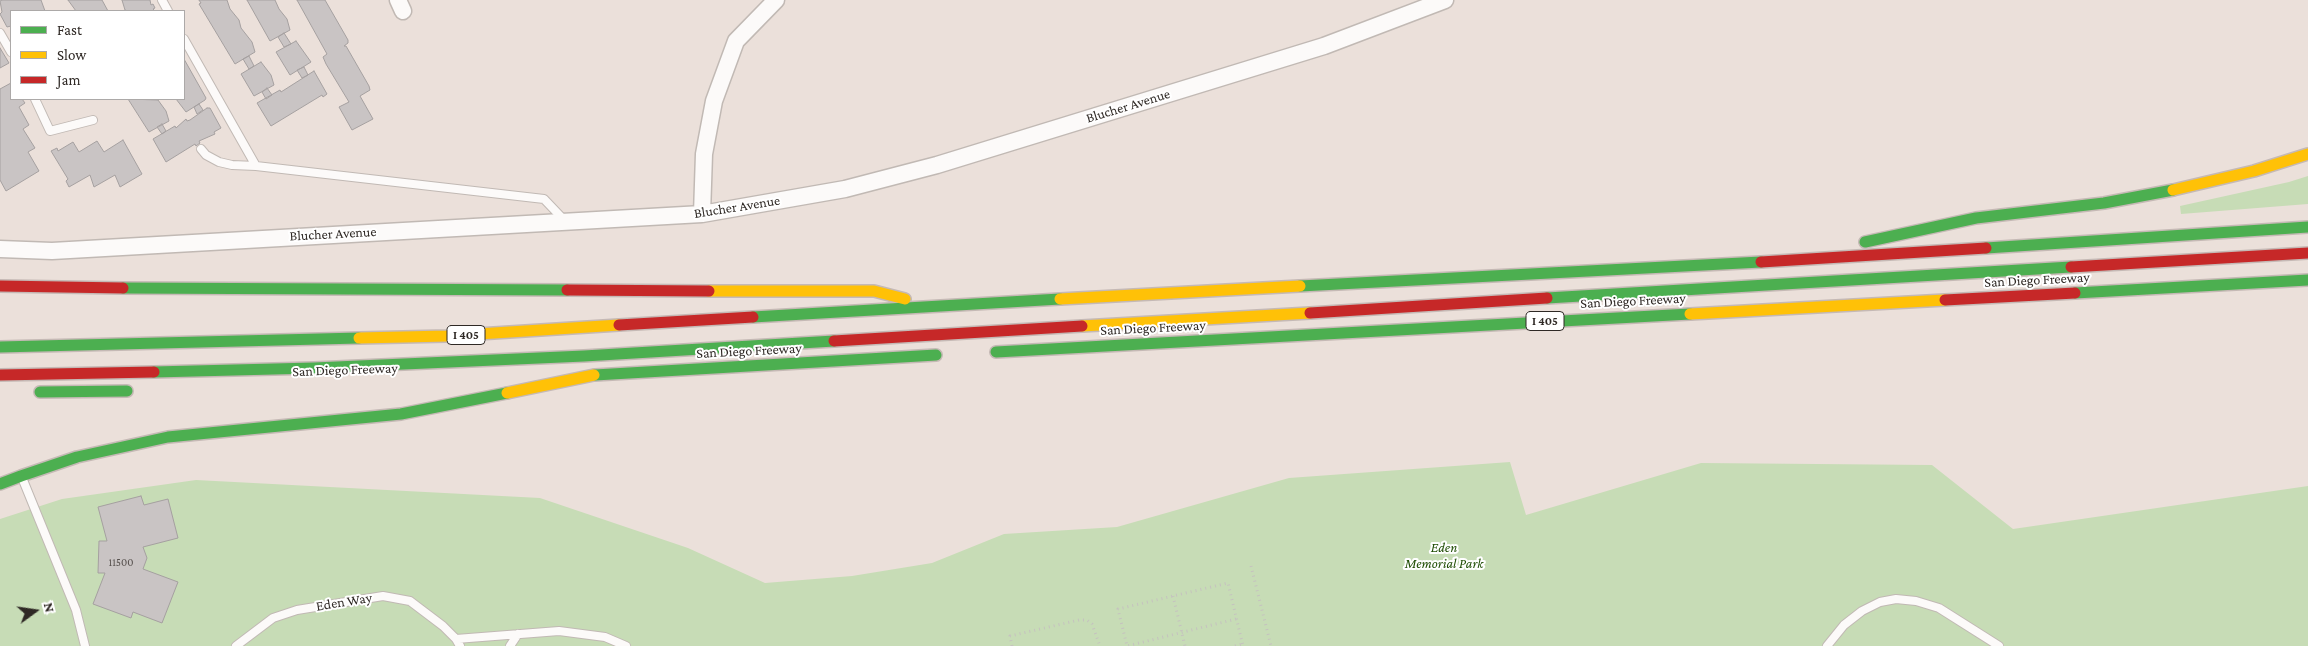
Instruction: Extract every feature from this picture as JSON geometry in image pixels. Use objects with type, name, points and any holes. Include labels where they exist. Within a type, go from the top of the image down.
[{"type":"main road","points":[[1778,261],[1976,218],[2104,202],[2178,189],[2254,171],[2308,154]]},
{"type":"main road","points":[[1778,261],[2308,227]]},
{"type":"main road","points":[[0,375],[314,368],[584,356],[2308,253]]},
{"type":"main road","name":"I 405","points":[[0,347],[447,336],[930,306],[1778,261]]},
{"type":"main road","name":"San Diego Freeway","points":[[982,352],[2308,280]]},
{"type":"main road","points":[[0,286],[168,289],[874,291],[930,306]]},
{"type":"main road","name":"San Diego Freeway","points":[[527,378],[952,354]]},
{"type":"main road","points":[[0,484],[77,457],[168,437],[401,414],[594,375]]},
{"type":"main road","points":[[30,392],[137,391]]},
{"type":"street","points":[[702,214],[704,154],[714,101],[736,41],[776,0]]},
{"type":"street","name":"Blucher Avenue","points":[[0,249],[52,251],[702,214],[845,189],[937,165],[1324,46],[1444,0]]},
{"type":"lane","points":[[0,33],[10,50]]},
{"type":"lane","points":[[185,41],[256,166]]},
{"type":"lane","points":[[35,100],[50,131],[94,120]]},
{"type":"lane","points":[[201,148],[206,156],[232,165],[256,166],[544,199],[565,221]]},
{"type":"lane","points":[[21,476],[76,610],[85,646]]},
{"type":"lane","name":"Eden Way","points":[[236,646],[272,618],[298,610],[383,596],[410,601],[458,642],[558,630],[605,637],[626,646]]},
{"type":"lane","points":[[1827,646],[1844,625],[1862,611],[1880,602],[1896,599],[1916,601],[1939,608],[1999,646]]},
{"type":"lane","points":[[510,646],[518,634]]},
{"type":"path","points":[[1251,566],[1271,646]]},
{"type":"path","points":[[1235,646],[1243,645],[1228,583],[1118,609],[1127,646],[1236,619]]},
{"type":"path","points":[[1173,596],[1185,646]]},
{"type":"path","points":[[1012,646],[1010,636],[1079,620],[1087,620],[1092,624],[1100,646]]},
{"type":"green space","points":[[2308,176],[2308,204],[2181,214],[2180,206],[2289,182]]},
{"type":"green space","name":"Eden Memorial Park","points":[[1510,462],[1526,515],[1701,463],[1932,465],[2013,529],[2308,486],[2308,646],[0,646],[0,519],[62,499],[196,480],[540,498],[688,548],[765,583],[852,576],[932,563],[1004,534],[1117,527],[1289,478]]},
{"type":"building","points":[[41,0],[45,10],[10,10],[10,26],[7,27],[0,14],[2,12],[0,1]]},
{"type":"building","points":[[68,0],[102,0],[107,10],[75,10]]},
{"type":"building","points":[[122,0],[150,0],[151,5],[153,4],[155,8],[154,10],[125,10]]},
{"type":"building","points":[[199,0],[227,0],[230,9],[239,20],[241,28],[252,42],[255,52],[235,64],[199,4],[201,3]]},
{"type":"building","points":[[247,0],[275,0],[287,19],[290,30],[270,41]]},
{"type":"building","points":[[297,0],[325,0],[348,40],[348,43],[344,46],[346,46],[369,86],[370,90],[360,96],[373,119],[352,130],[339,107],[349,102],[326,64],[323,57],[327,54]]},
{"type":"building","points":[[284,33],[291,44],[284,47],[278,37]]},
{"type":"building","points":[[296,41],[311,62],[290,75],[276,52]]},
{"type":"building","points":[[0,48],[9,63],[0,68]]},
{"type":"building","points":[[249,56],[254,66],[249,69],[243,59]]},
{"type":"building","points":[[185,61],[206,98],[186,112],[177,100],[185,100]]},
{"type":"building","points":[[261,62],[271,75],[274,85],[254,96],[241,74]]},
{"type":"building","points":[[304,67],[308,75],[302,78],[297,70]]},
{"type":"building","points":[[314,71],[327,94],[323,97],[322,95],[271,126],[257,103],[280,90],[281,92]]},
{"type":"building","points":[[10,84],[10,100],[23,100],[25,103],[19,107],[29,125],[23,129],[35,148],[28,152],[39,171],[6,191],[0,180],[0,89]]},
{"type":"building","points":[[267,88],[272,95],[266,99],[262,92]]},
{"type":"building","points":[[129,100],[158,100],[166,111],[169,121],[149,132]]},
{"type":"building","points":[[199,104],[203,110],[197,114],[194,107]]},
{"type":"building","points":[[207,108],[210,108],[221,128],[214,132],[215,134],[199,141],[200,143],[196,146],[195,144],[166,162],[153,139],[175,126],[176,128],[186,119],[187,121],[190,120]]},
{"type":"building","points":[[162,124],[166,131],[162,134],[157,127]]},
{"type":"building","points":[[123,140],[142,174],[120,187],[115,175],[94,187],[90,175],[69,187],[66,181],[68,179],[51,151],[57,148],[58,151],[73,142],[79,152],[97,141],[104,152]]},
{"type":"building","points":[[141,496],[144,505],[168,499],[178,538],[143,547],[147,558],[143,569],[178,582],[162,623],[133,612],[131,618],[93,604],[105,573],[98,573],[99,541],[107,541],[98,507]]},
{"type":"traffic: fast","points":[[1865,242],[1976,218],[2104,203],[2173,190]]},
{"type":"traffic: fast","points":[[1986,248],[2308,227]]},
{"type":"traffic: fast","points":[[1300,286],[1761,262]]},
{"type":"traffic: fast","points":[[1547,298],[2071,267]]},
{"type":"traffic: fast","points":[[2075,293],[2308,280]]},
{"type":"traffic: fast","points":[[123,288],[567,290]]},
{"type":"traffic: fast","points":[[753,317],[1060,299]]},
{"type":"traffic: fast","points":[[996,352],[1690,314]]},
{"type":"traffic: fast","points":[[0,347],[359,338]]},
{"type":"traffic: fast","points":[[154,372],[314,368],[584,356],[834,341]]},
{"type":"traffic: fast","points":[[595,375],[936,355]]},
{"type":"traffic: fast","points":[[40,392],[127,391]]},
{"type":"traffic: fast","points":[[21,476],[77,457],[168,437],[401,414],[507,393]]},
{"type":"traffic: fast","points":[[0,484],[21,476]]},
{"type":"traffic: slow","points":[[2173,190],[2254,171],[2308,154]]},
{"type":"traffic: slow","points":[[1060,299],[1300,286]]},
{"type":"traffic: slow","points":[[709,291],[874,291],[905,299]]},
{"type":"traffic: slow","points":[[1690,314],[1945,300]]},
{"type":"traffic: slow","points":[[1082,326],[1310,313]]},
{"type":"traffic: slow","points":[[359,338],[447,336],[619,325]]},
{"type":"traffic: slow","points":[[507,393],[594,375]]},
{"type":"traffic: jam","points":[[1761,262],[1986,248]]},
{"type":"traffic: jam","points":[[2071,267],[2308,253]]},
{"type":"traffic: jam","points":[[0,286],[123,288]]},
{"type":"traffic: jam","points":[[567,290],[709,291]]},
{"type":"traffic: jam","points":[[1945,300],[2075,293]]},
{"type":"traffic: jam","points":[[1310,313],[1547,298]]},
{"type":"traffic: jam","points":[[619,325],[753,317]]},
{"type":"traffic: jam","points":[[834,341],[1082,326]]},
{"type":"traffic: jam","points":[[0,375],[154,372]]}]
